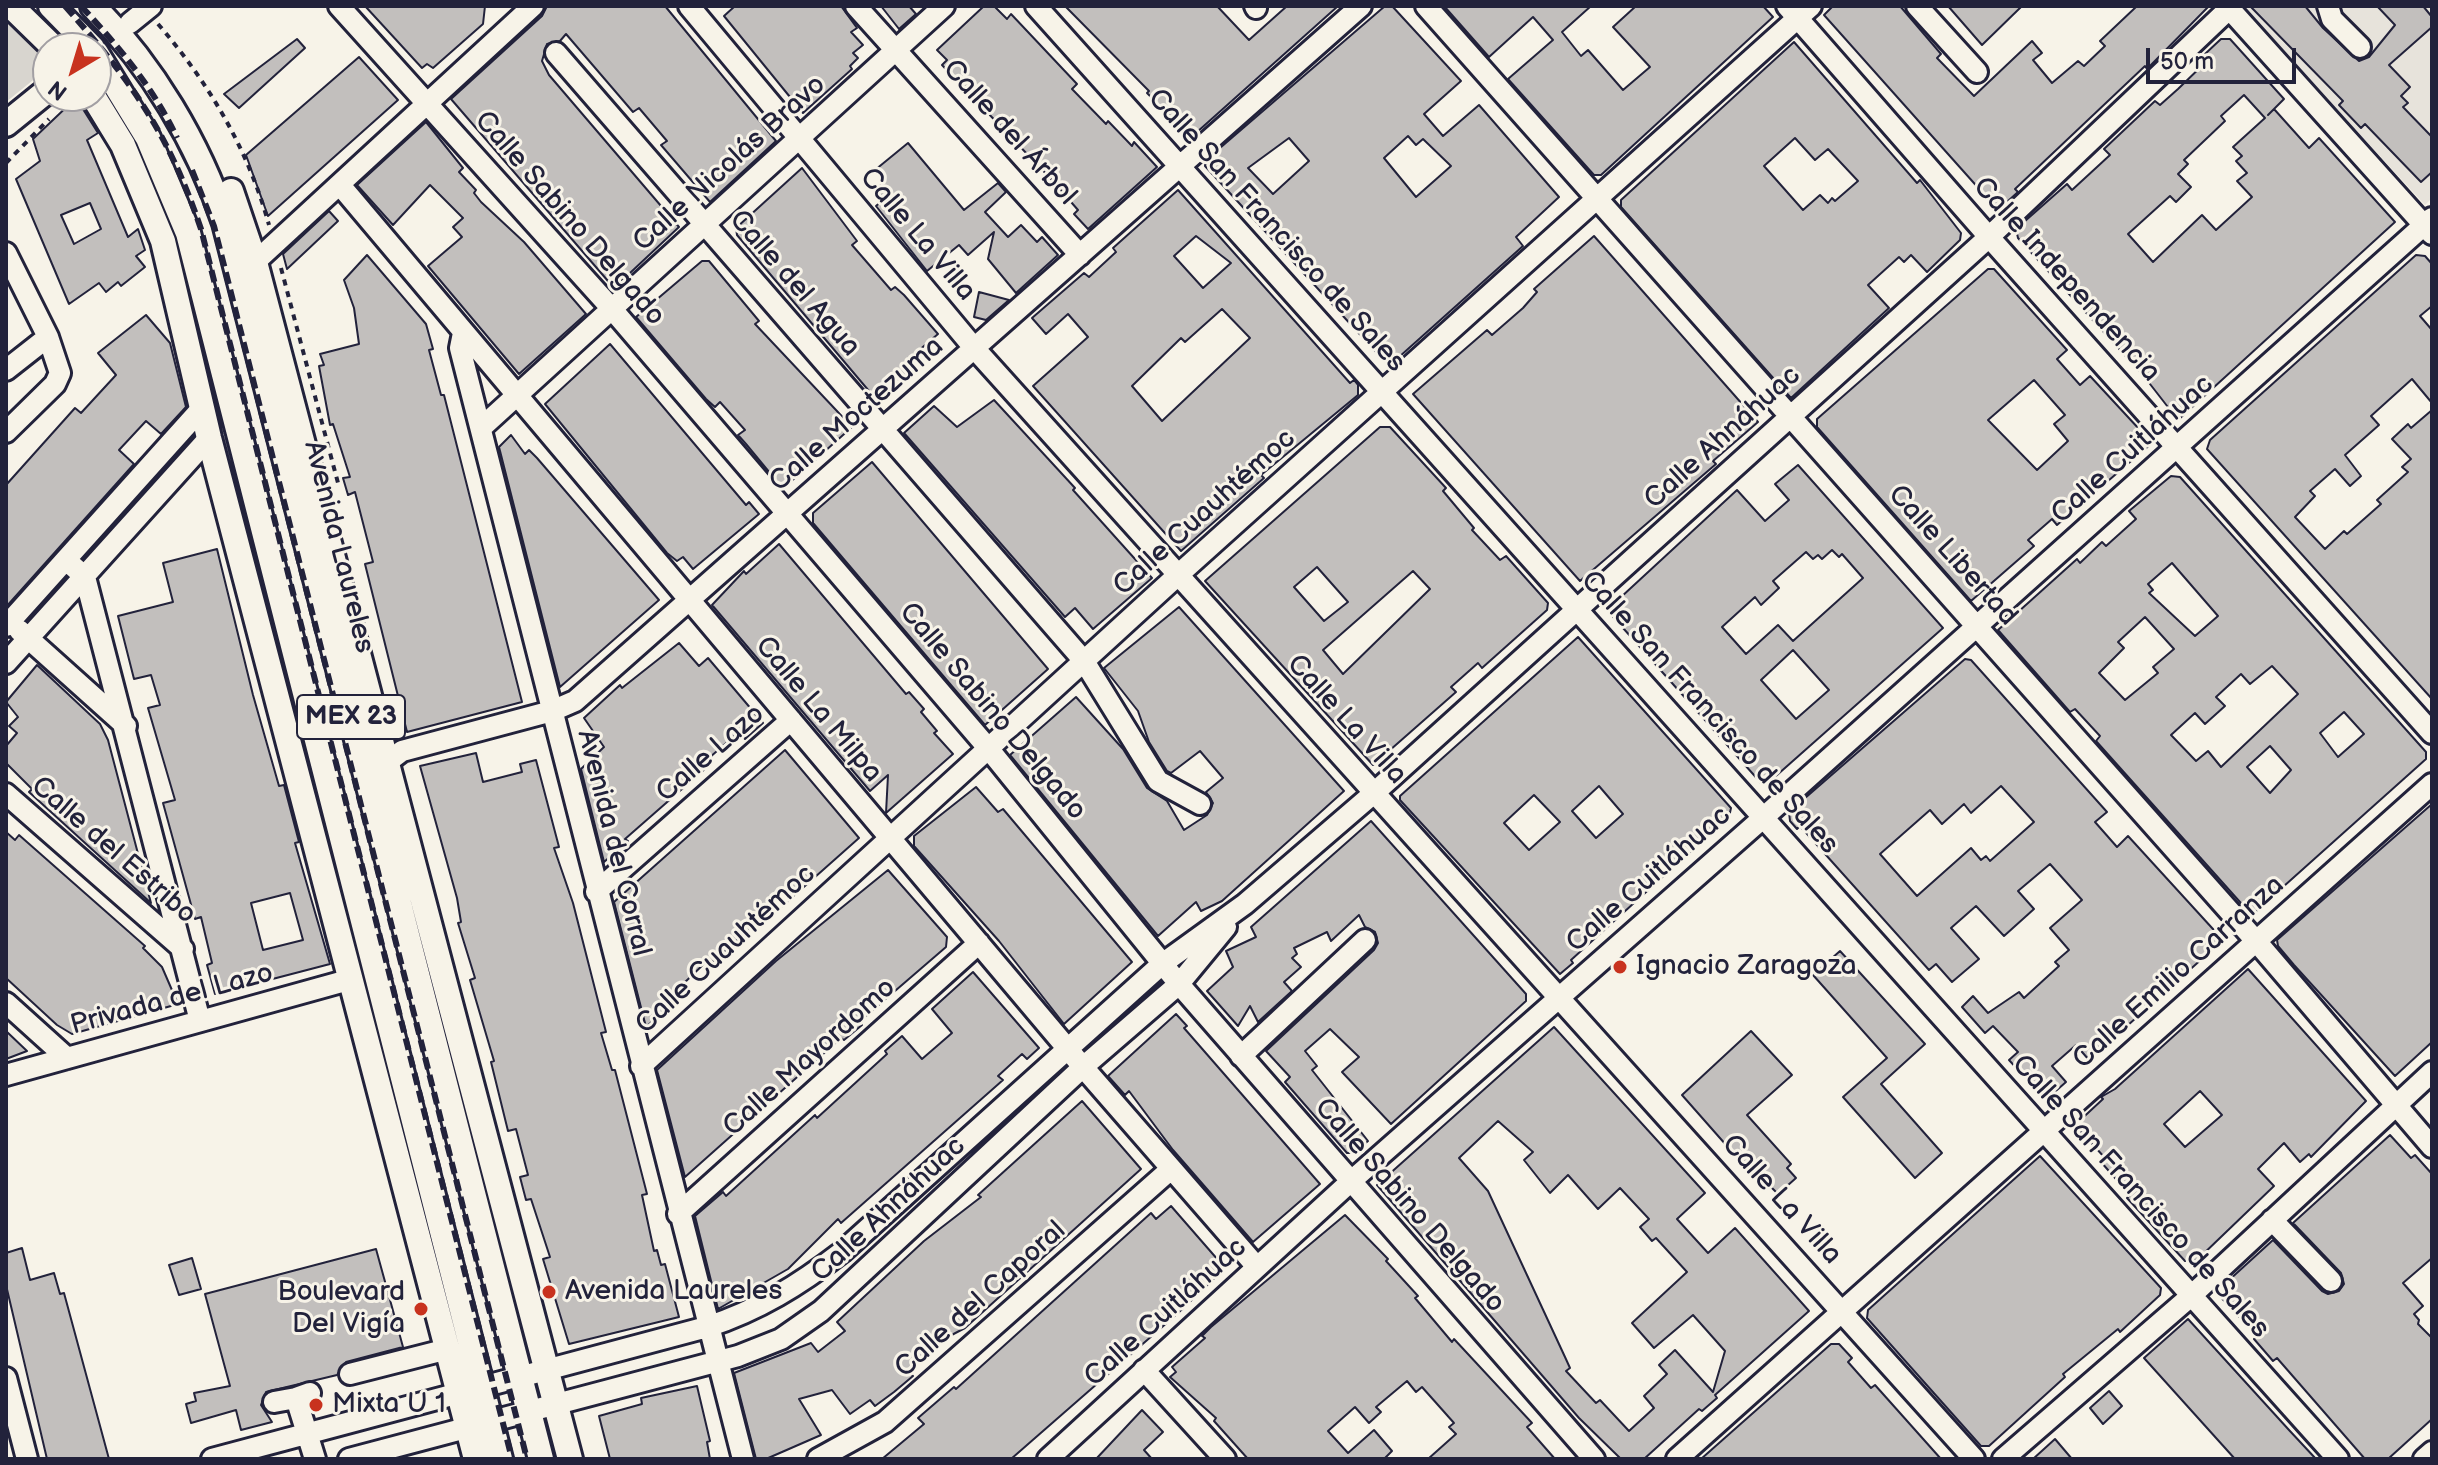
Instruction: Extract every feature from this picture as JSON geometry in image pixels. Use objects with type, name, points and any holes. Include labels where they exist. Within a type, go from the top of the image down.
[{"type":"main road","points":[[11,6],[38,32]]},
{"type":"main road","name":"MEX 23","points":[[51,6],[76,32]]},
{"type":"main road","name":"Avenida Laureles","points":[[93,6],[121,20],[180,94],[234,198],[255,262],[570,1459]]},
{"type":"main road","name":"Avenida Laureles","points":[[121,20],[194,149],[225,223],[541,1459]]},
{"type":"main road","name":"MEX 23","points":[[112,79],[148,138],[188,233],[471,1391],[480,1425],[500,1459]]},
{"type":"main road","points":[[6,124],[32,103]]},
{"type":"main road","points":[[103,112],[123,145],[163,241],[209,438],[448,1349],[471,1391]]},
{"type":"main road","points":[[476,1459],[480,1425]]},
{"type":"street","points":[[121,20],[151,6]]},
{"type":"street","name":"Calle Sabino Delgado","points":[[339,6],[429,102],[612,309],[988,748],[1179,984],[1349,1183],[1594,1459]]},
{"type":"street","points":[[255,262],[533,6]]},
{"type":"street","name":"Calle La Villa","points":[[689,6],[975,349],[1974,1459]]},
{"type":"street","name":"Calle del Árbol","points":[[856,6],[1080,255]]},
{"type":"street","name":"Calle Nicolás Bravo","points":[[481,428],[944,6]]},
{"type":"street","name":"Calle San Francisco de Sales","points":[[1036,6],[1578,607],[2338,1459]]},
{"type":"street","name":"Calle Moctezuma","points":[[386,763],[402,751],[552,711],[575,701],[1361,6]]},
{"type":"street","name":"Calle Libertad","points":[[1426,6],[2256,941],[2432,1147]]},
{"type":"street","points":[[1917,6],[1977,72]]},
{"type":"street","points":[[2328,6],[2332,19],[2360,47]]},
{"type":"street","points":[[2230,7],[2429,226]]},
{"type":"street","name":"Calle Ahnáhuac","points":[[212,1459],[707,1327],[738,1317],[791,1291],[842,1252],[1162,964],[1245,904],[1374,793],[1989,237],[2230,7]]},
{"type":"street","name":"Calle Cuauhtémoc","points":[[641,1066],[1799,10]]},
{"type":"street","name":"Calle Independencia","points":[[1799,10],[1989,237],[2432,733]]},
{"type":"street","name":"Calle del Agua","points":[[556,53],[1084,661],[1158,781],[1200,804]]},
{"type":"street","name":"Calle La Milpa","points":[[340,185],[1083,1067],[1257,1267]]},
{"type":"street","name":"Calle Cuitláhuac","points":[[1048,1458],[1557,997],[2429,226]]},
{"type":"street","points":[[6,253],[48,337],[60,373],[55,384],[6,432]]},
{"type":"street","name":"Avenida del Corral","points":[[463,333],[460,348],[678,1214],[743,1459]]},
{"type":"street","points":[[6,370],[48,337]]},
{"type":"street","points":[[126,726],[29,638],[8,624],[202,408]]},
{"type":"street","points":[[6,663],[209,438]]},
{"type":"street","points":[[66,560],[85,577],[200,1021]]},
{"type":"street","name":"Calle Lazo","points":[[596,892],[791,720]]},
{"type":"street","name":"Calle Emilio Carranza","points":[[1677,1459],[2432,784]]},
{"type":"street","name":"Calle del Estribo","points":[[6,794],[183,949]]},
{"type":"street","name":"Calle Ahnáhuac","points":[[349,1459],[716,1362],[781,1339],[821,1311],[1083,1067],[1179,984],[1245,904]]},
{"type":"street","points":[[1241,1056],[1365,940]]},
{"type":"street","name":"Calle Mayordomo","points":[[678,1214],[979,943]]},
{"type":"street","name":"Privada del Lazo","points":[[6,1075],[352,979]]},
{"type":"street","points":[[6,1003],[67,1058]]},
{"type":"street","points":[[2003,1459],[2191,1296],[2432,1072]]},
{"type":"street","name":"Calle del Caporal","points":[[818,1459],[885,1422],[1171,1169]]},
{"type":"street","points":[[2272,1220],[2331,1281]]},
{"type":"street","points":[[350,1374],[448,1349]]},
{"type":"street","points":[[1144,1370],[1225,1459]]},
{"type":"street","points":[[6,1378],[27,1459]]},
{"type":"street","points":[[274,1402],[303,1395],[315,1459]]},
{"type":"street","points":[[2424,1459],[2432,1452]]},
{"type":"path","points":[[6,163],[50,118]]},
{"type":"shaded area","points":[[2247,6],[2432,6],[2432,198],[2425,205],[2244,9]]},
{"type":"shaded area","points":[[6,16],[32,40],[32,81],[6,102]]},
{"type":"building","points":[[365,6],[485,6],[483,24],[433,68],[427,64],[422,68]]},
{"type":"building","points":[[547,6],[665,6],[776,141],[710,202],[661,145],[667,141],[639,108],[633,112],[566,34],[560,41],[547,44],[542,61],[549,75],[679,227],[614,288],[451,99],[542,16]]},
{"type":"building","points":[[735,6],[841,6],[857,28],[851,32],[863,45],[853,53],[858,58],[850,66],[852,69],[803,113],[724,16]]},
{"type":"building","points":[[881,6],[909,6],[916,14],[899,29]]},
{"type":"building","points":[[984,6],[994,6],[1007,19],[1011,14],[1077,84],[1072,89],[1106,124],[1108,121],[1132,146],[1134,142],[1157,167],[1088,229],[1074,214],[1078,210],[1051,179],[942,65],[947,60],[937,50]]},
{"type":"building","points":[[1065,6],[1217,6],[1249,40],[1287,6],[1338,6],[1187,141],[1165,118],[1169,115],[1147,93],[1149,91]]},
{"type":"building","points":[[1385,6],[1392,6],[1461,81],[1424,114],[1443,136],[1479,105],[1559,197],[1516,237],[1523,246],[1389,366],[1205,166],[1206,160]],"holes":[[[1408,136],[1416,145],[1423,139],[1451,166],[1416,197],[1384,158]],[[1289,138],[1309,161],[1273,194],[1248,168]]]},
{"type":"building","points":[[1444,6],[1591,6],[1562,32],[1581,56],[1588,50],[1623,90],[1650,67],[1613,27],[1636,6],[1763,6],[1773,17],[1601,175],[1594,175],[1508,79],[1553,40],[1533,17],[1489,57]]},
{"type":"building","points":[[1833,6],[1900,6],[1941,54],[1937,58],[1974,96],[2032,41],[2042,53],[2033,60],[2052,83],[2078,61],[2084,66],[2105,46],[2100,41],[2137,6],[2209,6],[2147,69],[2145,66],[2015,189],[2018,192],[1998,210],[1824,15]]},
{"type":"building","points":[[1948,6],[2022,6],[1982,45]]},
{"type":"building","points":[[2250,6],[2305,6],[2323,28],[2359,61],[2369,57],[2395,25],[2377,6],[2423,6],[2432,17],[2432,27],[2389,65],[2410,87],[2401,96],[2408,103],[2403,107],[2432,137],[2432,172],[2421,182],[2365,124],[2361,128],[2339,105],[2343,101]]},
{"type":"building","points":[[297,39],[305,48],[239,108],[224,94]]},
{"type":"building","points":[[2221,39],[2230,39],[2284,99],[2274,109],[2309,148],[2319,138],[2395,222],[2178,420],[2143,375],[2018,238],[2016,229],[2067,184],[2072,190],[2110,155],[2104,149],[2155,101],[2160,105],[2178,89],[2210,58],[2205,54]],"holes":[[[2244,95],[2265,118],[2233,147],[2242,156],[2236,161],[2247,173],[2237,181],[2252,197],[2216,230],[2202,215],[2153,262],[2128,234],[2170,196],[2176,202],[2191,187],[2178,174],[2188,164],[2184,160],[2225,121],[2221,116]]]},
{"type":"building","points":[[1794,42],[1917,183],[1920,180],[1961,233],[1960,240],[1927,272],[1911,255],[1904,262],[1899,257],[1868,285],[1889,308],[1791,398],[1621,207],[1621,200]],"holes":[[[1795,138],[1815,160],[1828,149],[1858,181],[1835,201],[1832,198],[1828,203],[1820,195],[1803,210],[1764,166]]]},
{"type":"building","points":[[359,57],[398,100],[268,216],[246,155]]},
{"type":"building","points":[[61,112],[85,112],[98,133],[87,140],[128,237],[138,229],[145,250],[136,256],[145,267],[121,286],[118,282],[106,292],[99,283],[69,304],[16,179],[40,161],[33,139]],"holes":[[[90,203],[101,229],[74,244],[61,215]]]},
{"type":"building","points":[[426,122],[463,168],[459,172],[476,190],[474,193],[481,202],[524,242],[586,314],[519,374],[428,266],[462,237],[453,227],[463,218],[430,185],[393,225],[357,185]]},
{"type":"building","points":[[908,143],[964,210],[998,183],[1006,192],[985,212],[1008,237],[1021,225],[1037,242],[1042,237],[1058,255],[1016,293],[988,259],[994,232],[968,255],[959,245],[927,271],[876,206],[884,199],[876,189],[885,182],[875,170]]},
{"type":"building","points":[[802,168],[857,241],[852,245],[891,290],[895,287],[904,295],[938,334],[910,358],[919,368],[880,404],[737,235],[736,228]]},
{"type":"building","points":[[1178,190],[1350,383],[1354,380],[1358,385],[1358,395],[1261,475],[1264,478],[1181,551],[1033,386],[1088,337],[1068,314],[1046,334],[1032,318],[1084,273],[1089,277],[1116,252],[1113,248]],"holes":[[[1196,236],[1231,263],[1203,288],[1174,256]],[[1222,309],[1250,338],[1162,421],[1132,386],[1181,338],[1185,342]]]},
{"type":"building","points":[[329,211],[338,221],[287,269],[283,254]]},
{"type":"building","points":[[1594,236],[1758,422],[1713,461],[1716,464],[1580,581],[1413,394],[1487,330],[1492,335],[1523,308],[1537,292],[1534,289]]},
{"type":"building","points":[[367,255],[426,324],[433,349],[429,350],[441,395],[444,395],[522,702],[407,732],[365,564],[373,562],[355,492],[348,495],[343,478],[350,477],[333,424],[330,425],[319,366],[324,365],[320,354],[359,344],[354,308],[344,280]]},
{"type":"building","points":[[2416,255],[2425,256],[2432,264],[2432,306],[2420,316],[2432,330],[2432,403],[2412,379],[2371,416],[2379,425],[2345,455],[2361,476],[2350,486],[2335,469],[2310,491],[2315,496],[2295,517],[2325,549],[2344,531],[2347,534],[2381,504],[2377,500],[2408,472],[2402,467],[2411,459],[2392,439],[2408,424],[2411,428],[2432,410],[2432,699],[2207,449],[2210,440]]},
{"type":"building","points":[[702,261],[709,261],[759,321],[755,324],[852,427],[787,485],[779,484],[738,435],[745,430],[720,402],[715,407],[706,399],[636,317]]},
{"type":"building","points":[[1988,269],[1994,269],[2067,350],[2057,359],[2080,385],[2090,376],[2152,443],[2057,525],[2052,519],[2028,540],[2034,546],[1971,601],[1817,427],[1817,419]],"holes":[[[2034,380],[2065,415],[2054,424],[2068,441],[2037,470],[1988,420]]]},
{"type":"building","points":[[979,292],[1009,300],[986,320],[974,317]]},
{"type":"building","points":[[146,315],[170,343],[186,407],[161,434],[146,421],[119,450],[134,464],[6,607],[6,485],[75,408],[81,413],[116,375],[98,353]]},
{"type":"building","points":[[610,344],[746,505],[749,502],[759,514],[693,569],[683,557],[677,561],[667,553],[545,404]]},
{"type":"building","points":[[994,400],[1152,578],[1093,629],[1075,608],[1065,617],[904,433],[934,406],[957,427]]},
{"type":"building","points":[[1380,427],[1390,427],[1446,488],[1443,491],[1474,528],[1472,530],[1500,560],[1506,556],[1548,603],[1547,610],[1482,668],[1478,663],[1451,687],[1456,692],[1373,765],[1205,581]],"holes":[[[1317,567],[1348,602],[1324,621],[1294,587]],[[1413,571],[1430,589],[1343,674],[1323,650]]]},
{"type":"building","points":[[511,435],[525,454],[529,450],[537,458],[659,600],[560,687],[499,447]]},
{"type":"building","points":[[872,462],[1048,669],[985,725],[813,523],[813,513]]},
{"type":"building","points":[[1798,465],[1943,628],[1768,783],[1761,783],[1607,610],[1737,490],[1765,521],[1789,500],[1775,484]],"holes":[[[1832,550],[1839,557],[1842,554],[1863,578],[1793,641],[1778,625],[1746,654],[1722,627],[1755,597],[1761,605],[1779,588],[1773,581],[1806,552],[1813,559],[1818,555],[1822,559]],[[1793,650],[1829,690],[1796,719],[1761,680]]]},
{"type":"building","points":[[2171,476],[2180,477],[2426,752],[2426,759],[2255,912],[2248,911],[2096,741],[2100,736],[2075,709],[2070,712],[1998,630],[2077,559],[2080,563],[2102,542],[2106,546],[2136,519],[2129,511]],"holes":[[[2172,563],[2218,616],[2195,636],[2149,593],[2153,590],[2148,584]],[[2145,617],[2174,649],[2153,667],[2158,673],[2125,700],[2099,673],[2124,648],[2118,642]],[[2272,666],[2298,694],[2221,767],[2208,751],[2196,761],[2171,735],[2195,713],[2205,724],[2225,706],[2216,697],[2241,674],[2250,684]],[[2344,712],[2364,734],[2338,757],[2320,733]],[[2270,746],[2291,770],[2270,793],[2247,767]]]},
{"type":"building","points":[[779,544],[906,694],[909,692],[924,709],[921,712],[937,731],[934,733],[953,754],[886,813],[888,775],[870,791],[712,605],[744,571],[746,574]]},
{"type":"building","points":[[217,549],[253,695],[279,786],[284,785],[299,842],[295,843],[330,964],[215,994],[207,965],[212,963],[201,917],[195,919],[163,803],[175,800],[148,708],[160,705],[151,675],[134,679],[118,616],[173,602],[163,563]],"holes":[[[290,893],[303,940],[263,950],[251,903]]]},
{"type":"building","points":[[1179,607],[1344,791],[1222,901],[1201,911],[1196,902],[1158,936],[1010,755],[1076,697],[1123,749],[1147,788],[1167,801],[1184,830],[1207,815],[1213,803],[1206,792],[1223,778],[1200,751],[1171,773],[1167,771],[1149,742],[1138,711],[1104,668]]},
{"type":"building","points":[[1578,637],[1731,808],[1729,817],[1571,960],[1573,963],[1560,974],[1400,800],[1400,796]],"holes":[[[1599,786],[1623,814],[1596,838],[1572,811]],[[1534,795],[1560,822],[1529,850],[1504,823]]]},
{"type":"building","points":[[679,643],[699,666],[708,658],[763,723],[745,739],[739,732],[702,764],[706,768],[625,839],[628,841],[604,862],[581,769],[604,747],[584,718],[620,685],[622,688]]},
{"type":"building","points":[[1965,659],[1971,660],[2107,812],[2095,822],[2117,847],[2128,836],[2223,940],[2089,1060],[2076,1045],[2052,1066],[2066,1082],[2049,1097],[2041,1095],[2009,1060],[2018,1052],[1993,1026],[1985,1033],[1962,1007],[1973,996],[1988,1013],[2019,992],[2024,998],[2059,966],[2055,962],[2069,950],[2050,928],[2082,900],[2050,864],[2018,891],[2034,909],[2004,936],[1976,906],[1951,928],[1979,959],[1952,982],[1936,964],[1929,970],[1800,826],[1797,829],[1790,821],[1789,812]],"holes":[[[2001,786],[2034,822],[1990,861],[1986,856],[1981,860],[1971,848],[1917,896],[1880,854],[1930,810],[1942,824],[1964,804],[1971,813]]]},
{"type":"building","points":[[37,665],[100,724],[108,740],[151,903],[29,792],[32,789],[6,763],[6,746],[17,733],[9,726],[18,717],[6,702]]},
{"type":"building","points":[[785,750],[859,838],[770,917],[768,915],[756,923],[711,963],[708,960],[682,985],[687,991],[646,1027],[614,902]]},
{"type":"building","points":[[476,753],[483,782],[522,772],[520,764],[536,760],[559,847],[554,848],[573,903],[606,1032],[601,1033],[612,1070],[615,1070],[647,1194],[642,1195],[654,1251],[657,1250],[661,1265],[665,1264],[679,1317],[569,1344],[543,1259],[550,1257],[531,1199],[526,1200],[520,1177],[528,1175],[516,1129],[508,1131],[491,1062],[494,1061],[470,980],[475,978],[458,923],[461,922],[457,898],[420,766]]},
{"type":"building","points":[[976,787],[998,812],[1003,809],[1132,962],[1064,1024],[999,941],[914,846],[914,836]]},
{"type":"building","points":[[2432,804],[2432,1042],[2395,1076],[2294,965],[2278,946],[2277,940]]},
{"type":"building","points":[[1371,821],[1526,994],[1526,1001],[1391,1124],[1342,1072],[1359,1057],[1330,1029],[1305,1051],[1317,1066],[1312,1070],[1368,1141],[1354,1153],[1347,1153],[1285,1082],[1290,1077],[1266,1051],[1374,950],[1378,943],[1375,932],[1365,927],[1359,915],[1331,941],[1327,932],[1294,948],[1297,954],[1292,958],[1301,967],[1284,982],[1292,991],[1258,1022],[1250,1006],[1238,1026],[1207,991],[1233,967],[1226,951],[1256,937],[1251,927]]},
{"type":"building","points":[[6,832],[15,840],[19,835],[145,946],[143,948],[162,967],[178,1004],[72,1034],[57,1025],[6,978]]},
{"type":"building","points":[[888,870],[947,937],[946,947],[859,1022],[862,1025],[844,1040],[841,1038],[685,1177],[657,1070],[776,961]]},
{"type":"building","points":[[1840,951],[1925,1044],[1881,1084],[1942,1153],[1915,1178],[1843,1097],[1887,1058],[1813,975]]},
{"type":"building","points":[[2248,969],[2366,1101],[2311,1157],[2309,1154],[2300,1162],[2284,1143],[2258,1169],[2274,1186],[2197,1260],[2185,1261],[2127,1198],[2130,1195],[2101,1162],[2105,1158],[2075,1125],[2103,1099],[2101,1097],[2115,1089]],"holes":[[[2200,1091],[2222,1115],[2185,1147],[2164,1124]]]},
{"type":"building","points":[[973,972],[1039,1048],[1027,1059],[1022,1054],[998,1076],[1003,1080],[841,1223],[838,1219],[788,1269],[718,1309],[695,1216],[723,1192],[726,1196],[815,1115],[817,1118],[887,1054],[885,1051],[902,1036],[922,1059],[952,1033],[932,1009]]},
{"type":"building","points":[[1176,1014],[1187,1026],[1184,1028],[1320,1184],[1253,1242],[1173,1150],[1129,1091],[1125,1095],[1108,1076]]},
{"type":"building","points":[[1554,1027],[1705,1193],[1677,1219],[1708,1253],[1735,1228],[1809,1311],[1715,1395],[1717,1398],[1702,1411],[1699,1409],[1644,1459],[1621,1459],[1579,1418],[1377,1185]],"holes":[[[1498,1121],[1533,1152],[1524,1160],[1550,1193],[1568,1175],[1598,1209],[1620,1188],[1649,1219],[1640,1227],[1652,1241],[1656,1238],[1687,1272],[1632,1323],[1654,1348],[1693,1315],[1725,1351],[1713,1392],[1675,1350],[1659,1365],[1667,1374],[1644,1396],[1654,1408],[1629,1431],[1600,1400],[1596,1403],[1566,1371],[1570,1368],[1488,1191],[1459,1158]]]},
{"type":"building","points":[[6,1031],[27,1051],[6,1059]]},
{"type":"building","points":[[1751,1031],[1792,1075],[1747,1115],[1791,1164],[1787,1168],[1796,1178],[1778,1194],[1768,1184],[1764,1188],[1682,1095]]},
{"type":"building","points":[[1082,1101],[1141,1169],[965,1328],[944,1339],[908,1371],[913,1376],[894,1392],[875,1406],[870,1400],[850,1414],[832,1390],[799,1399],[821,1435],[766,1459],[756,1459],[734,1373],[811,1343],[818,1352],[845,1331],[837,1322],[924,1241],[981,1197],[978,1195]]},
{"type":"building","points":[[2390,1135],[2411,1158],[2415,1155],[2432,1174],[2432,1258],[2403,1283],[2423,1306],[2414,1314],[2419,1320],[2418,1324],[2432,1338],[2432,1419],[2388,1459],[2365,1459],[2277,1358],[2273,1361],[2254,1339],[2257,1336],[2216,1292],[2273,1240],[2322,1291],[2328,1294],[2339,1291],[2344,1284],[2341,1273],[2293,1223]]},
{"type":"building","points":[[2040,1156],[2161,1288],[2160,1295],[2120,1332],[2118,1329],[2063,1374],[2065,1377],[1989,1446],[1981,1446],[1867,1318],[1868,1310]]},
{"type":"building","points":[[1171,1206],[1225,1268],[1177,1314],[1011,1459],[882,1459],[924,1424],[918,1418],[954,1387],[956,1389],[1151,1213],[1156,1219]]},
{"type":"building","points":[[1345,1215],[1388,1259],[1386,1261],[1418,1296],[1415,1298],[1452,1342],[1454,1339],[1532,1423],[1527,1427],[1555,1459],[1428,1459],[1456,1434],[1449,1427],[1454,1423],[1422,1387],[1416,1392],[1407,1381],[1376,1407],[1381,1412],[1369,1423],[1355,1407],[1328,1431],[1348,1453],[1374,1430],[1392,1451],[1384,1459],[1248,1459],[1214,1421],[1216,1418],[1170,1377],[1176,1372],[1172,1367],[1205,1338],[1202,1336],[1211,1327]]},
{"type":"building","points":[[22,1248],[30,1280],[54,1273],[60,1294],[64,1293],[109,1459],[47,1459],[6,1285],[6,1253]]},
{"type":"building","points":[[376,1249],[403,1347],[346,1362],[337,1375],[266,1392],[261,1405],[272,1422],[241,1430],[236,1410],[191,1423],[186,1404],[196,1401],[194,1393],[230,1386],[205,1294]]},
{"type":"building","points":[[192,1258],[201,1289],[179,1295],[169,1265]]},
{"type":"building","points":[[2188,1319],[2316,1459],[2235,1459],[2144,1358]]},
{"type":"building","points":[[1831,1344],[1839,1344],[1852,1358],[1848,1362],[1871,1388],[1875,1385],[1941,1459],[1701,1459]]},
{"type":"building","points":[[697,1386],[710,1441],[707,1442],[710,1459],[610,1459],[599,1416],[642,1404],[641,1398]]},
{"type":"building","points":[[2109,1391],[2122,1406],[2103,1424],[2090,1408]]},
{"type":"building","points":[[1142,1410],[1163,1432],[1144,1450],[1152,1459],[1096,1459]]},
{"type":"building","points":[[2055,1439],[2072,1459],[2033,1459]]},
{"type":"railway","points":[[65,6],[110,59],[146,110],[175,164],[201,229],[512,1459]]},
{"type":"railway","points":[[81,6],[134,68],[158,102],[177,138]]},
{"type":"railway","points":[[192,170],[214,226],[527,1459]]},
{"type":"place","name":"Ignacio Zaragoza","points":[[1620,967]]},
{"type":"place","name":"Avenida Laureles","points":[[549,1292]]},
{"type":"place","name":"Boulevard Del Vigía","points":[[421,1309]]},
{"type":"place","name":"Mixta U 1","points":[[316,1405]]}]
